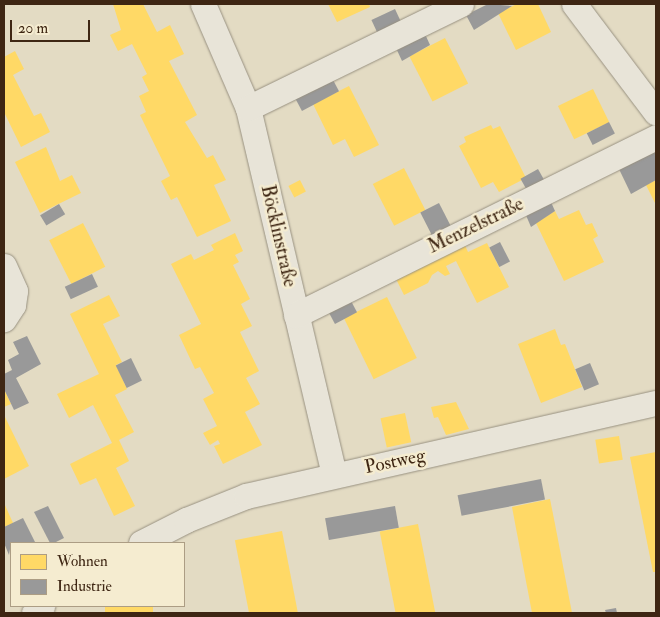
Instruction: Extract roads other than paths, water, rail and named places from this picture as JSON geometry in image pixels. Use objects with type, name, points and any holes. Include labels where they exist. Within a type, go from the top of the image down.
[{"type":"street","name":"Böcklinstraße","points":[[203,4],[248,108],[334,475]]},
{"type":"street","points":[[248,108],[461,4]]},
{"type":"street","points":[[574,4],[656,113]]},
{"type":"street","name":"Menzelstraße","points":[[296,315],[656,136]]},
{"type":"street","points":[[4,266],[15,291],[13,305],[4,319]]},
{"type":"street","name":"Postweg","points":[[143,542],[231,501],[334,475],[656,404]]}]
